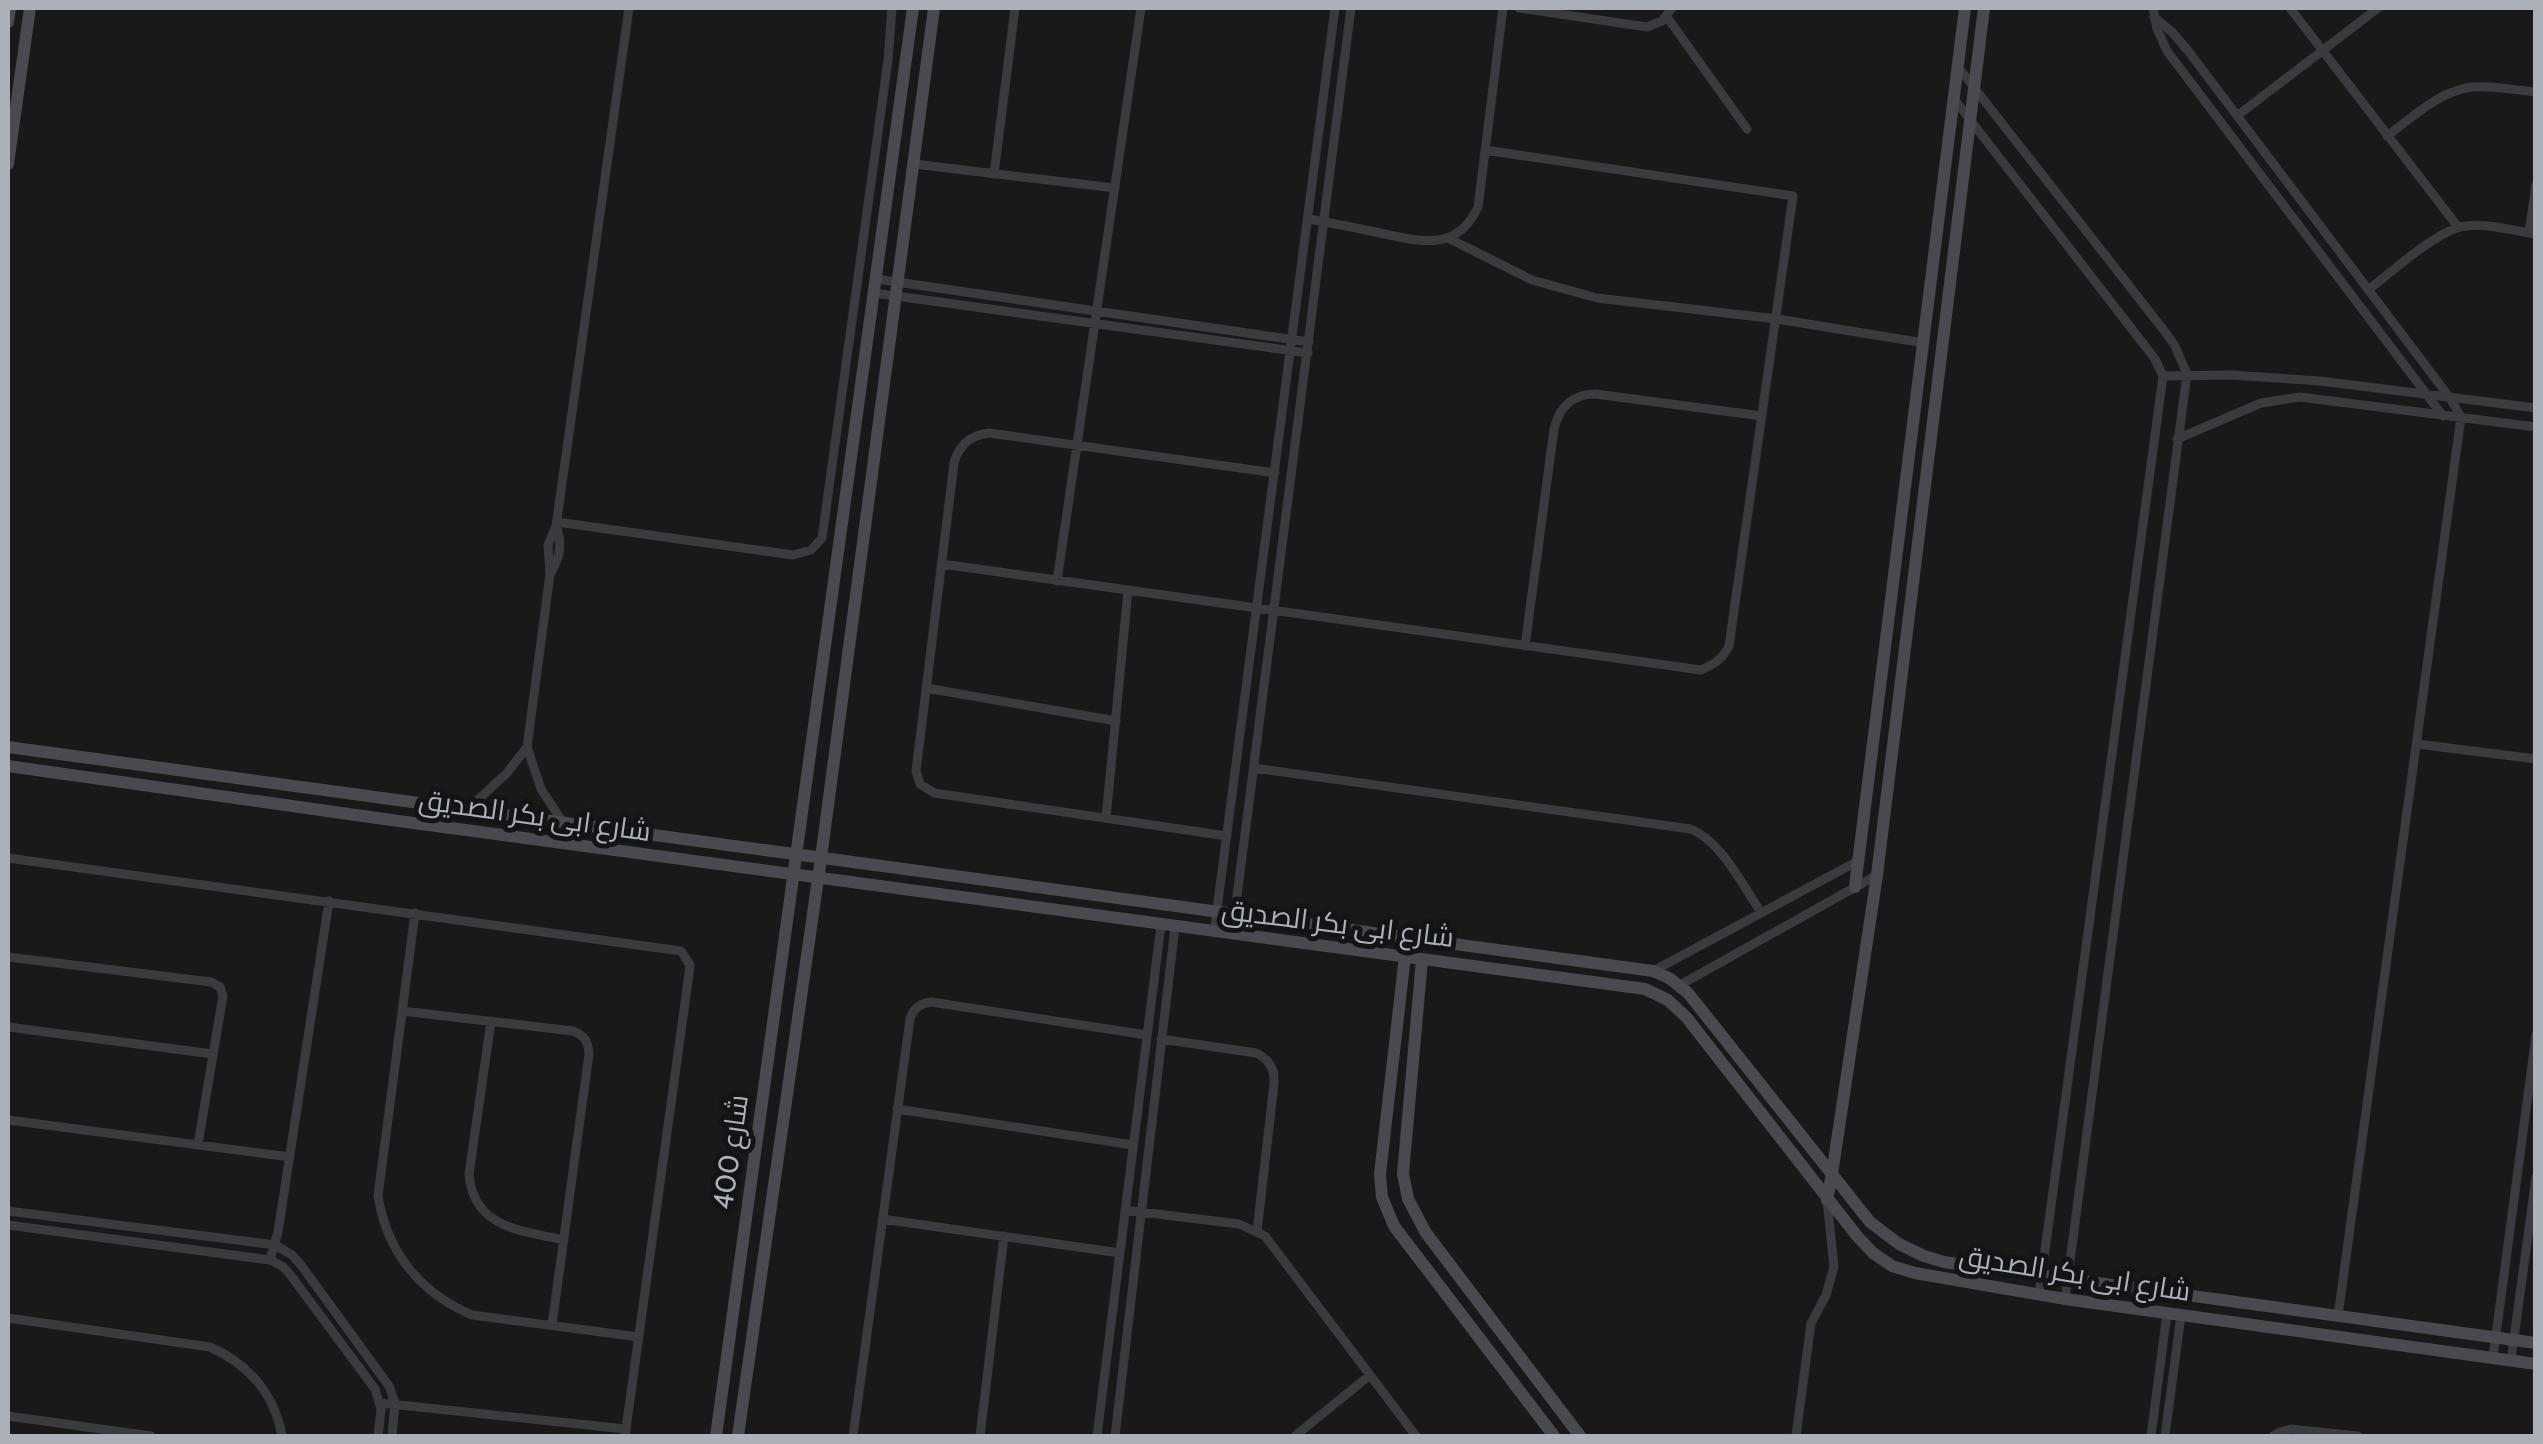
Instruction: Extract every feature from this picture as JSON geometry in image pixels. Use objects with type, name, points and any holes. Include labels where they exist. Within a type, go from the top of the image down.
[{"type":"main road","points":[[8,22],[10,8]]},
{"type":"main road","points":[[8,164],[30,8]]},
{"type":"main road","name":"شارع 400","points":[[716,1436],[913,8]]},
{"type":"main road","name":"شارع 400","points":[[738,1436],[822,858],[934,8]]},
{"type":"main road","points":[[1855,887],[1965,8]]},
{"type":"main road","points":[[1826,1200],[1880,849],[1984,8]]},
{"type":"main road","name":"شارع ابى بكر الصديق","points":[[8,747],[1653,971],[1688,993],[1870,1222],[1899,1244],[1924,1256],[2042,1276],[2536,1343]]},
{"type":"main road","name":"شارع ابى بكر الصديق","points":[[8,766],[1645,989],[1668,1000],[1686,1018],[1826,1200],[1872,1253],[1892,1266],[1915,1274],[2066,1300],[2536,1364]]},
{"type":"main road","points":[[151,787],[154,768]]},
{"type":"main road","points":[[1860,860],[1880,849]]},
{"type":"main road","points":[[1405,956],[1380,1174],[1385,1207],[1394,1226],[1554,1436]]},
{"type":"main road","points":[[1422,959],[1403,1162],[1408,1198],[1426,1233],[1580,1436]]},
{"type":"street","points":[[564,824],[541,789],[526,748],[550,574],[548,545],[557,524],[629,8]]},
{"type":"street","points":[[557,524],[793,555],[811,550],[822,538],[892,8]]},
{"type":"street","points":[[994,174],[1015,8]]},
{"type":"street","points":[[1057,580],[1141,8]]},
{"type":"street","points":[[1214,932],[1335,8]]},
{"type":"street","points":[[1232,934],[1351,8]]},
{"type":"street","points":[[1308,218],[1422,242],[1448,238],[1469,222],[1478,207],[1503,8]]},
{"type":"street","points":[[1519,8],[1642,28],[1658,24],[1669,12],[1747,129]]},
{"type":"street","points":[[2290,8],[2458,227]]},
{"type":"street","points":[[2237,116],[2378,8]]},
{"type":"street","points":[[2153,12],[2181,42],[2461,417],[2338,1316]]},
{"type":"street","points":[[2153,12],[2168,50],[2443,416]]},
{"type":"street","points":[[1958,67],[2176,346],[2186,374],[2066,1300]]},
{"type":"street","points":[[2387,136],[2438,98],[2460,89],[2536,92]]},
{"type":"street","points":[[1954,99],[2155,359],[2164,376],[2039,1295]]},
{"type":"street","points":[[942,564],[1700,670],[1724,657],[1729,646],[1793,196],[1485,150]]},
{"type":"street","points":[[914,164],[1115,188]]},
{"type":"street","points":[[2368,290],[2439,236],[2458,227],[2532,233],[2536,184]]},
{"type":"street","points":[[1448,238],[1532,280],[1572,293],[1777,319],[1924,343]]},
{"type":"street","points":[[875,286],[1095,324],[1308,347]]},
{"type":"street","points":[[896,290],[1097,312],[1292,345]]},
{"type":"street","points":[[2164,376],[2320,381],[2536,408]]},
{"type":"street","points":[[1525,646],[1554,430],[1559,414],[1570,402],[1581,395],[1595,394],[1762,416]]},
{"type":"street","points":[[2178,440],[2262,403],[2300,397],[2536,427]]},
{"type":"street","points":[[1227,836],[934,792],[918,780],[954,462],[965,442],[989,433],[1275,473]]},
{"type":"street","points":[[1106,818],[1128,591]]},
{"type":"street","points":[[926,688],[1116,720]]},
{"type":"street","points":[[2417,744],[2536,759]]},
{"type":"street","points":[[467,810],[507,773],[526,748]]},
{"type":"street","points":[[1254,768],[1691,829],[1717,848],[1761,912]]},
{"type":"street","points":[[8,858],[673,948],[687,957],[690,965],[626,1433],[381,1402]]},
{"type":"street","points":[[1653,971],[1860,860]]},
{"type":"street","points":[[1680,986],[1876,875]]},
{"type":"street","points":[[270,1260],[330,901]]},
{"type":"street","points":[[415,913],[378,1196],[390,1240],[416,1278],[452,1306],[472,1315],[639,1336]]},
{"type":"street","points":[[1098,1436],[1147,1036],[1168,926]]},
{"type":"street","points":[[1116,1436],[1162,1040],[1168,926]]},
{"type":"street","points":[[8,957],[220,987],[223,996],[198,1144]]},
{"type":"street","points":[[852,1436],[910,1019],[915,1010],[926,1002],[1147,1036]]},
{"type":"street","points":[[402,1010],[573,1031],[583,1035],[588,1044],[552,1325]]},
{"type":"street","points":[[491,1021],[469,1174],[474,1198],[494,1221],[508,1228],[564,1240]]},
{"type":"street","points":[[8,1027],[213,1054]]},
{"type":"street","points":[[2493,1357],[2536,1035]]},
{"type":"street","points":[[1162,1040],[1256,1054],[1272,1068],[1274,1084],[1257,1231]]},
{"type":"street","points":[[897,1109],[1134,1145]]},
{"type":"street","points":[[8,1120],[290,1157]]},
{"type":"street","points":[[2511,1360],[2536,1177]]},
{"type":"street","points":[[1796,1436],[1811,1323],[1826,1295],[1834,1267],[1826,1200]]},
{"type":"street","points":[[1125,1210],[1229,1222],[1257,1231],[1273,1244],[1416,1436]]},
{"type":"street","points":[[8,1211],[274,1245],[297,1260],[386,1380],[395,1403],[392,1436]]},
{"type":"street","points":[[882,1219],[1120,1252]]},
{"type":"street","points":[[8,1224],[270,1260],[282,1266],[375,1388],[381,1402],[378,1436]]},
{"type":"street","points":[[980,1436],[1004,1236]]},
{"type":"street","points":[[2151,1436],[2174,1314]]},
{"type":"street","points":[[2165,1436],[2174,1314]]},
{"type":"street","points":[[8,1318],[210,1347],[254,1376],[272,1402],[282,1436]]},
{"type":"street","points":[[1295,1436],[1370,1375]]},
{"type":"street","points":[[8,1416],[151,1436]]},
{"type":"street","points":[[2273,1436],[2290,1428],[2358,1436]]}]
